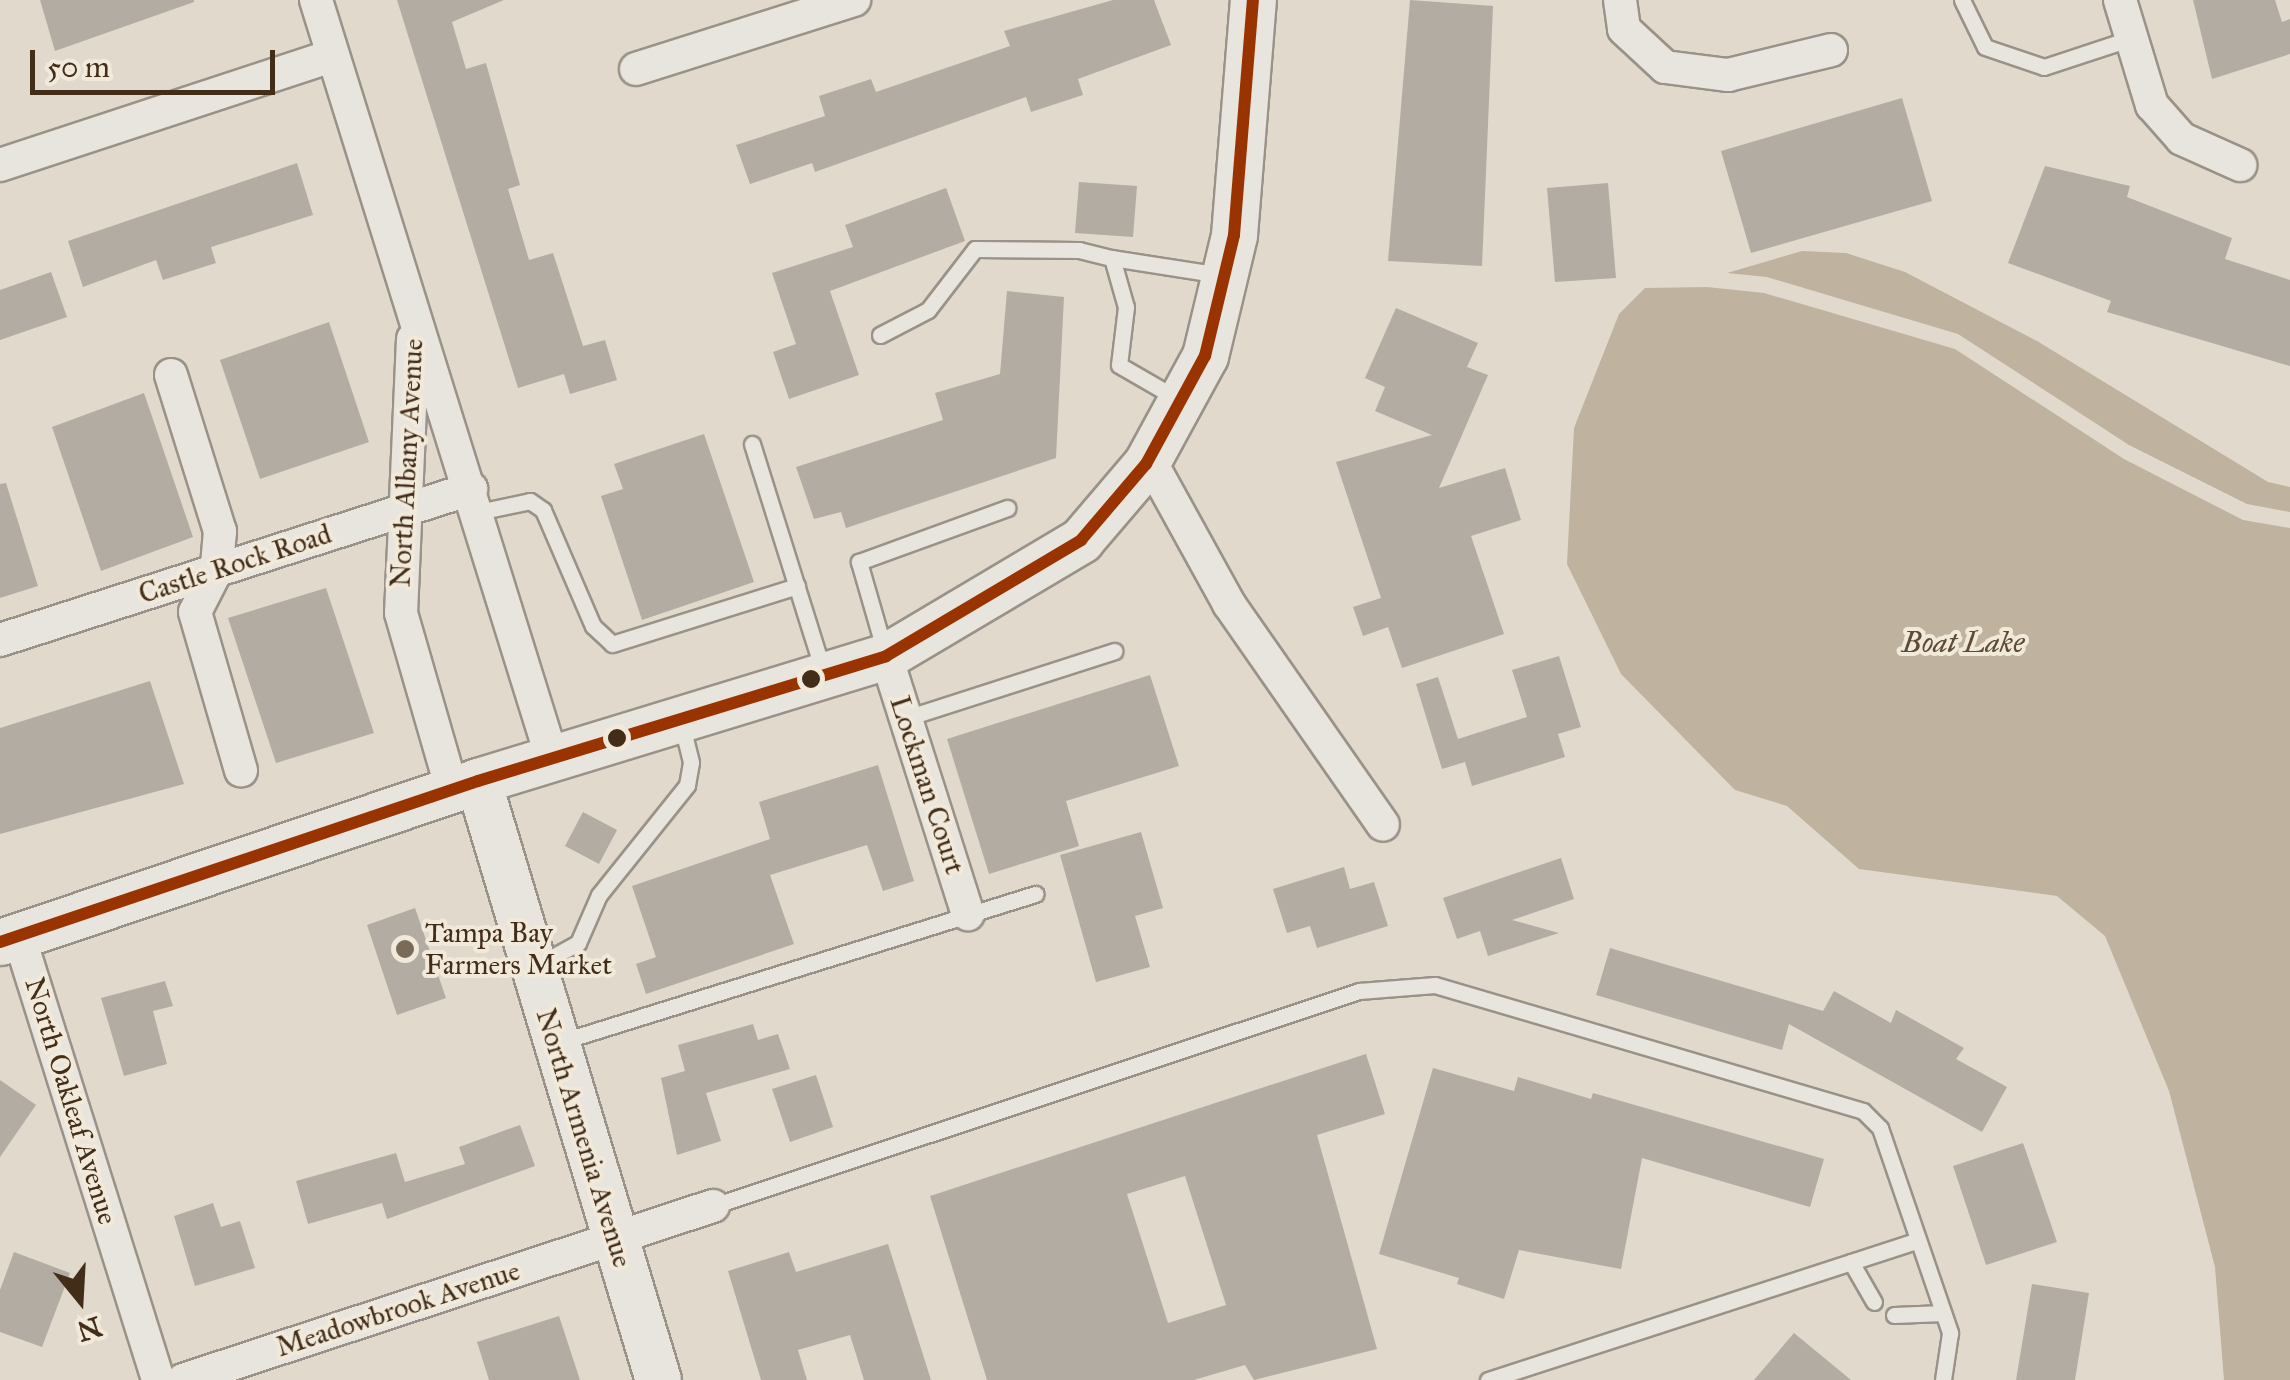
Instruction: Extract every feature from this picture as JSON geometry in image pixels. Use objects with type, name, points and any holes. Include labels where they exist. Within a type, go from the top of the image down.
[{"type":"main road","points":[[10,939],[465,786],[886,656],[1081,540],[1148,459],[1204,356],[1224,276],[1253,0]]},
{"type":"main road","name":"North Armenia Avenue","points":[[465,786],[533,967],[658,1380]]},
{"type":"street","name":"North Albany Avenue","points":[[316,0],[552,758]]},
{"type":"street","points":[[636,69],[854,0]]},
{"type":"street","points":[[1620,0],[1624,29],[1665,67],[1728,74],[1831,50]]},
{"type":"street","points":[[2120,0],[2152,106],[2182,139],[2240,165]]},
{"type":"street","points":[[0,165],[332,56]]},
{"type":"street","name":"North Albany Avenue","points":[[414,309],[413,424],[402,511],[401,614],[465,786]]},
{"type":"street","points":[[171,375],[220,531],[217,569],[194,612],[240,770]]},
{"type":"street","points":[[1148,459],[1229,604],[1382,824]]},
{"type":"street","name":"Castle Rock Road","points":[[0,640],[402,511],[474,500]]},
{"type":"street","name":"Lockman Court","points":[[886,656],[968,914]]},
{"type":"street","name":"North Oakleaf Avenue","points":[[10,939],[158,1380]]},
{"type":"street","name":"Meadowbrook Avenue","points":[[183,1380],[712,1206]]},
{"type":"lane","points":[[1962,0],[1984,47],[2044,67],[2132,38]]},
{"type":"lane","points":[[880,335],[928,310],[975,249],[1079,250],[1224,276]]},
{"type":"lane","points":[[1112,258],[1126,306],[1119,365],[1182,401]]},
{"type":"lane","points":[[752,444],[824,675]]},
{"type":"lane","points":[[474,500],[530,501],[543,510],[593,626],[612,644],[797,586]]},
{"type":"lane","points":[[886,656],[859,562],[1007,508]]},
{"type":"lane","points":[[906,718],[1116,651]]},
{"type":"lane","points":[[533,967],[578,943],[599,895],[687,785],[691,762],[680,718]]},
{"type":"lane","points":[[556,1044],[1035,894]]},
{"type":"lane","points":[[712,1206],[1359,991],[1435,985],[1864,1111],[1880,1128],[1950,1333],[1943,1380]]},
{"type":"lane","points":[[1488,1380],[1918,1240]]},
{"type":"lane","points":[[1851,1262],[1874,1302]]},
{"type":"lane","points":[[1894,1315],[1943,1313]]},
{"type":"water","points":[[1802,251],[1846,253],[1905,272],[2037,341],[2268,482],[2290,487],[2290,512],[2247,504],[2129,445],[1958,334],[1767,277],[1727,273]]},
{"type":"water","name":"Boat Lake","points":[[1707,287],[1764,293],[1955,349],[2124,459],[2243,520],[2290,528],[2290,1380],[2224,1380],[2215,1267],[2169,1091],[2105,936],[2057,896],[1859,869],[1787,806],[1735,790],[1621,674],[1567,564],[1574,428],[1619,314],[1645,288]]},
{"type":"building","points":[[40,0],[194,0],[194,2],[55,51]]},
{"type":"building","points":[[397,0],[504,0],[452,22],[466,69],[486,63],[520,185],[508,189],[529,260],[553,253],[583,346],[605,340],[617,380],[570,394],[564,374],[518,388]]},
{"type":"building","points":[[1113,0],[1154,0],[1171,45],[1078,79],[1083,95],[1031,112],[1026,97],[815,172],[812,163],[750,184],[736,145],[825,116],[819,96],[871,79],[876,92],[1010,46],[1004,31]]},
{"type":"building","points":[[1410,0],[1493,6],[1482,266],[1388,261]]},
{"type":"building","points":[[2193,0],[2275,0],[2282,22],[2290,19],[2290,54],[2212,79]]},
{"type":"building","points":[[1902,98],[1932,201],[1751,253],[1721,151]]},
{"type":"building","points":[[297,163],[313,215],[211,247],[216,263],[163,280],[156,260],[83,287],[68,241]]},
{"type":"building","points":[[2045,166],[2130,186],[2127,197],[2232,238],[2225,259],[2290,280],[2290,366],[2107,312],[2111,301],[2008,263]]},
{"type":"building","points":[[1079,182],[1137,186],[1133,237],[1075,233]]},
{"type":"building","points":[[1608,183],[1616,278],[1555,282],[1547,188]]},
{"type":"building","points":[[946,188],[965,241],[830,291],[859,375],[789,399],[773,352],[796,344],[772,273],[853,247],[845,225]]},
{"type":"building","points":[[51,272],[67,317],[0,340],[0,290]]},
{"type":"building","points":[[1007,291],[1064,297],[1056,458],[846,528],[841,512],[814,519],[796,467],[943,420],[935,393],[1000,374]]},
{"type":"building","points":[[1396,308],[1478,343],[1467,367],[1488,375],[1439,488],[1505,468],[1521,520],[1471,536],[1504,634],[1402,668],[1388,627],[1363,636],[1353,607],[1381,598],[1336,462],[1432,435],[1375,411],[1385,387],[1365,378]]},
{"type":"building","points":[[329,322],[369,442],[260,479],[220,360]]},
{"type":"building","points":[[144,393],[193,537],[101,571],[52,427]]},
{"type":"building","points":[[704,434],[754,582],[642,620],[601,496],[623,489],[614,464]]},
{"type":"building","points":[[6,483],[38,586],[0,598],[0,484]]},
{"type":"building","points":[[326,588],[374,733],[276,763],[228,618]]},
{"type":"building","points":[[1559,656],[1581,727],[1558,734],[1565,757],[1472,786],[1465,762],[1442,769],[1416,684],[1438,677],[1458,739],[1527,717],[1512,670]]},
{"type":"building","points":[[1150,675],[1179,766],[1066,801],[1079,846],[989,874],[947,739]]},
{"type":"building","points":[[150,681],[184,784],[0,834],[0,728]]},
{"type":"building","points":[[878,765],[914,881],[883,891],[867,845],[770,875],[794,944],[646,994],[636,964],[656,957],[632,886],[770,839],[759,802]]},
{"type":"building","points":[[583,812],[617,830],[599,864],[565,846]]},
{"type":"building","points":[[1141,832],[1163,908],[1135,916],[1150,967],[1096,982],[1060,855]]},
{"type":"building","points":[[1561,858],[1574,899],[1512,920],[1559,933],[1488,956],[1480,931],[1457,939],[1443,898]]},
{"type":"building","points":[[1344,867],[1350,889],[1374,882],[1388,926],[1317,948],[1310,926],[1287,933],[1273,889]]},
{"type":"building","points":[[415,908],[446,998],[397,1015],[367,925]]},
{"type":"building","points":[[1610,948],[1823,1011],[1834,991],[1891,1023],[1896,1010],[1964,1048],[1956,1059],[2007,1087],[1982,1132],[1789,1024],[1782,1050],[1596,995]]},
{"type":"building","points":[[165,981],[173,1006],[153,1011],[167,1064],[124,1076],[101,998]]},
{"type":"building","points":[[753,1024],[758,1040],[778,1034],[790,1069],[706,1093],[721,1141],[677,1155],[661,1078],[685,1071],[678,1045]]},
{"type":"building","points":[[1366,1054],[1385,1114],[1317,1135],[1377,1349],[1254,1380],[1245,1365],[1194,1380],[987,1380],[930,1196]],"holes":[[[1185,1176],[1226,1305],[1168,1323],[1127,1194]]]},
{"type":"building","points":[[1433,1068],[1514,1091],[1518,1077],[1591,1099],[1593,1093],[1824,1159],[1810,1207],[1642,1158],[1621,1269],[1519,1250],[1504,1299],[1457,1284],[1459,1278],[1379,1254]]},
{"type":"building","points":[[816,1075],[833,1127],[790,1142],[772,1089]]},
{"type":"building","points":[[0,1080],[36,1105],[0,1157]]},
{"type":"building","points":[[520,1125],[535,1166],[387,1219],[382,1203],[308,1224],[296,1181],[396,1153],[405,1182],[465,1164],[459,1147]]},
{"type":"building","points":[[2023,1143],[2057,1242],[1986,1265],[1953,1166]]},
{"type":"building","points":[[213,1203],[221,1227],[240,1221],[255,1268],[195,1286],[174,1216]]},
{"type":"building","points":[[888,1244],[931,1380],[864,1380],[850,1335],[798,1350],[807,1380],[761,1380],[728,1271],[789,1252],[796,1272]]},
{"type":"building","points":[[14,1252],[70,1273],[42,1347],[0,1332],[0,1290]]},
{"type":"building","points":[[2032,1284],[2089,1293],[2075,1380],[2016,1380]]},
{"type":"building","points":[[559,1316],[580,1380],[489,1380],[477,1342]]},
{"type":"building","points":[[1794,1333],[1851,1380],[1754,1380]]},
{"type":"transit line","points":[[0,942],[478,781],[886,656],[1081,540],[1146,464],[1205,356],[1234,235],[1253,0]]},
{"type":"place","name":"Tampa Bay Farmers Market","points":[[405,949]]}]
